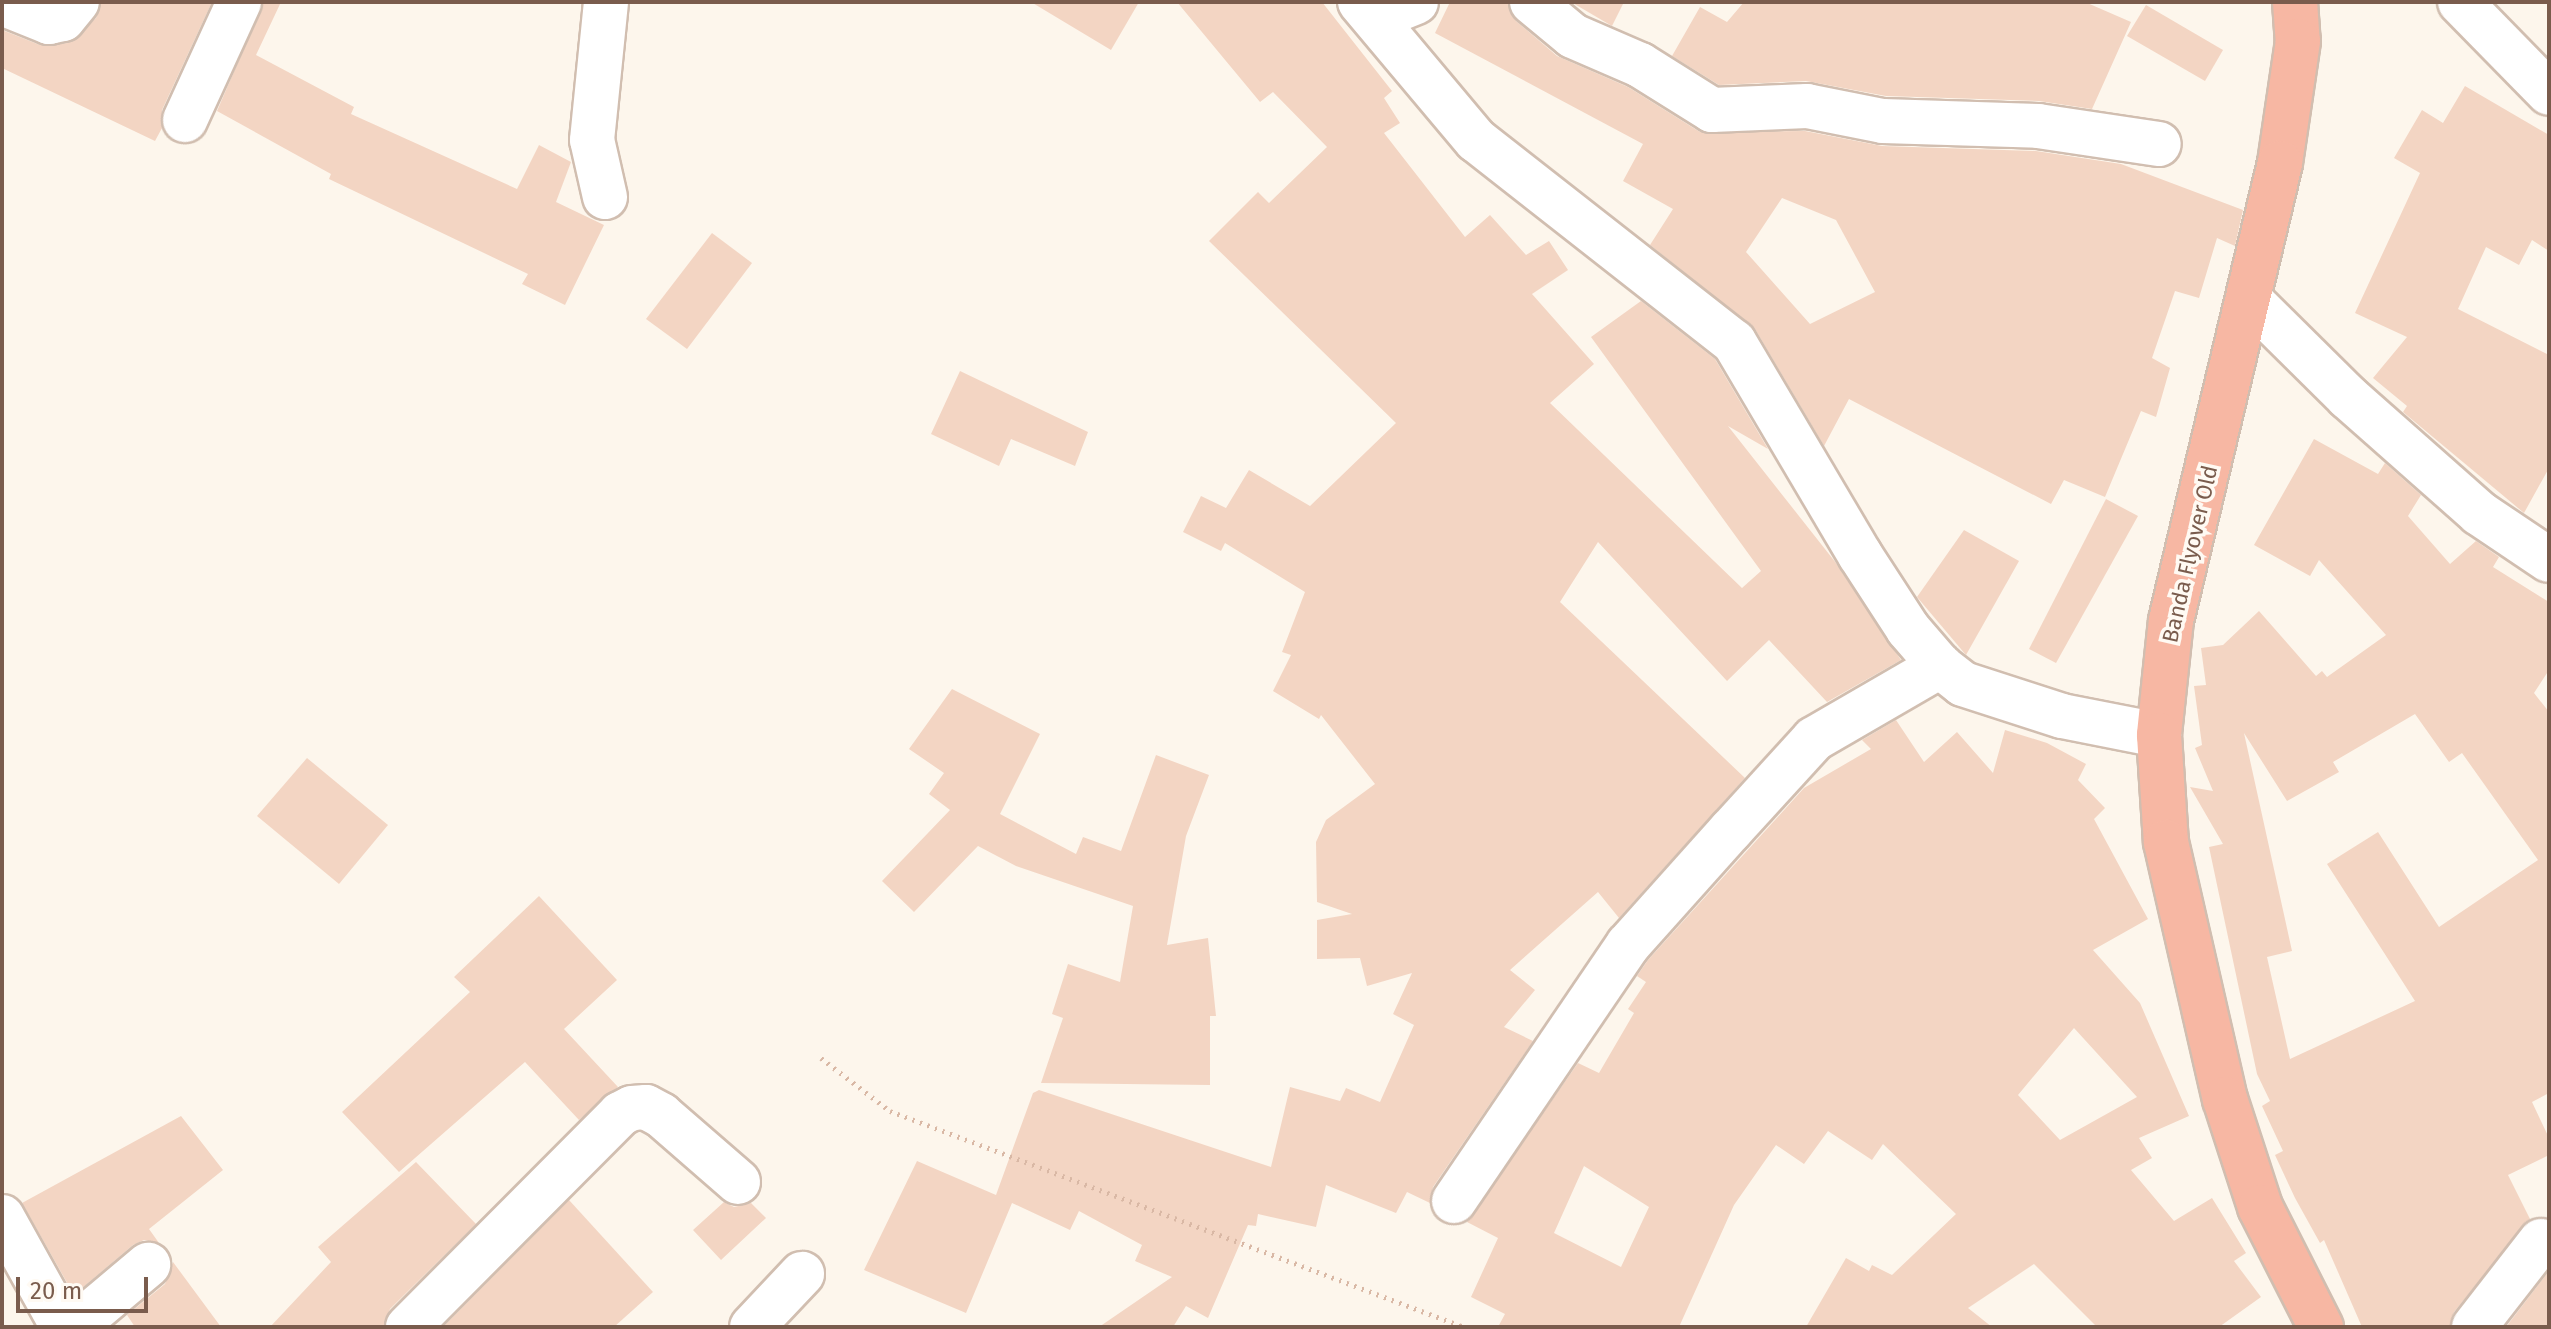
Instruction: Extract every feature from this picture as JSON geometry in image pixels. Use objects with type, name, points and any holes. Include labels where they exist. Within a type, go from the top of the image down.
[{"type":"highway","name":"Banda Flyover Old","points":[[2295,2],[2298,41],[2289,102],[2250,300],[2171,620],[2159,735],[2166,842],[2225,1099],[2260,1207],[2321,1327]]},
{"type":"street","points":[[2,3],[49,22],[63,19],[77,2]]},
{"type":"street","points":[[185,120],[239,2]]},
{"type":"street","points":[[605,197],[592,140],[606,2]]},
{"type":"street","points":[[1532,2],[1573,36],[1640,65],[1712,110],[1807,106],[1883,121],[2038,126],[2159,144]]},
{"type":"street","points":[[2460,2],[2549,93]]},
{"type":"street","points":[[1384,7],[1476,140],[1734,342],[1860,555],[1940,666],[1963,684],[2062,716],[2159,735]]},
{"type":"street","points":[[2250,300],[2348,397],[2479,513],[2549,560]]},
{"type":"street","points":[[1454,1201],[1628,945],[1731,830],[1814,739],[1940,666]]},
{"type":"street","points":[[408,1327],[620,1114],[632,1108],[646,1107],[661,1115],[738,1182]]},
{"type":"street","points":[[2,1217],[63,1327]]},
{"type":"street","points":[[2474,1327],[2541,1241]]},
{"type":"street","points":[[74,1327],[148,1265]]},
{"type":"street","points":[[752,1327],[802,1274]]},
{"type":"path","points":[[821,1058],[890,1111],[1464,1327]]},
{"type":"building","points":[[101,2],[212,2],[162,110],[162,128],[155,141],[2,68],[2,30],[40,45],[68,43],[96,18]]},
{"type":"building","points":[[264,2],[281,2],[256,55],[354,107],[351,114],[517,189],[539,145],[571,162],[556,202],[604,225],[565,305],[522,284],[528,274],[329,179],[331,174],[217,111]]},
{"type":"building","points":[[1031,2],[1139,2],[1111,50]]},
{"type":"building","points":[[1177,2],[1322,2],[1392,91],[1384,98],[1400,123],[1384,133],[1465,237],[1490,215],[1526,255],[1549,241],[1568,270],[1532,294],[1594,364],[1550,403],[1742,588],[1761,571],[1591,337],[1641,301],[1715,359],[1768,449],[1728,426],[1836,563],[1901,660],[1827,702],[1769,640],[1727,681],[1598,542],[1560,602],[1745,778],[1619,918],[1598,892],[1510,970],[1535,990],[1504,1027],[1533,1041],[1433,1187],[1430,1203],[1407,1192],[1396,1213],[1326,1185],[1316,1227],[1258,1214],[1256,1226],[1248,1225],[1208,1318],[1186,1306],[1173,1327],[1099,1327],[1172,1277],[1135,1261],[1142,1245],[1079,1211],[1070,1230],[1012,1203],[966,1313],[864,1270],[917,1161],[996,1195],[1033,1093],[1039,1090],[1271,1167],[1290,1087],[1340,1101],[1346,1088],[1380,1102],[1414,1025],[1393,1014],[1412,973],[1367,986],[1360,958],[1317,959],[1317,920],[1352,914],[1317,902],[1316,842],[1326,820],[1375,784],[1321,715],[1319,719],[1273,691],[1291,655],[1282,652],[1305,592],[1225,543],[1221,551],[1183,532],[1201,496],[1226,508],[1249,470],[1310,506],[1396,423],[1209,241],[1258,192],[1269,203],[1327,147],[1273,92],[1260,102]]},
{"type":"building","points":[[1450,2],[1508,2],[1516,21],[1557,56],[1628,87],[1700,132],[1805,131],[1882,146],[2036,151],[2121,164],[2243,210],[2235,246],[2217,238],[2199,298],[2175,291],[2152,358],[2170,368],[2156,417],[2141,411],[2105,497],[2064,480],[2051,504],[1849,399],[1824,446],[1755,329],[1650,245],[1673,209],[1623,181],[1643,144],[1435,33]],"holes":[[[1782,198],[1836,220],[1875,292],[1810,324],[1746,252]]]},
{"type":"building","points":[[1571,2],[1624,2],[1612,26]]},
{"type":"building","points":[[1744,2],[2085,2],[2131,22],[2092,109],[2039,101],[1886,96],[1806,81],[1719,85],[1672,56],[1700,7],[1727,22]]},
{"type":"building","points":[[2146,5],[2223,50],[2205,81],[2127,36]]},
{"type":"building","points":[[2465,86],[2549,135],[2549,251],[2532,240],[2519,265],[2486,247],[2458,309],[2549,355],[2549,468],[2524,513],[2403,412],[2407,406],[2373,378],[2407,337],[2355,313],[2420,173],[2394,158],[2422,110],[2443,123]]},
{"type":"building","points":[[712,233],[752,263],[687,349],[646,319]]},
{"type":"building","points":[[960,371],[1088,432],[1075,466],[1011,439],[999,466],[931,434]]},
{"type":"building","points":[[2314,439],[2378,474],[2385,463],[2421,495],[2408,516],[2450,564],[2476,541],[2499,557],[2493,567],[2549,602],[2549,670],[2534,693],[2549,712],[2549,1093],[2532,1102],[2549,1138],[2549,1155],[2508,1175],[2530,1219],[2454,1312],[2450,1327],[2362,1327],[2324,1240],[2320,1243],[2275,1155],[2283,1151],[2262,1106],[2270,1101],[2257,1074],[2209,847],[2223,844],[2190,787],[2213,791],[2195,748],[2202,745],[2194,686],[2206,685],[2201,648],[2223,645],[2259,611],[2316,676],[2322,671],[2327,677],[2386,635],[2319,560],[2310,576],[2254,545]],"holes":[[[2415,714],[2449,762],[2462,753],[2538,860],[2439,927],[2378,832],[2327,864],[2415,1001],[2290,1059],[2267,957],[2292,951],[2244,733],[2287,801],[2339,772],[2333,762]]]},
{"type":"building","points":[[2106,499],[2138,516],[2056,663],[2029,649]]},
{"type":"building","points":[[1964,530],[2019,561],[1966,655],[1917,597]]},
{"type":"building","points":[[952,689],[1040,734],[1000,814],[1076,854],[1083,837],[1121,851],[1156,755],[1209,775],[1186,836],[1167,945],[1208,938],[1216,1016],[1210,1016],[1210,1085],[1041,1083],[1063,1018],[1052,1014],[1068,964],[1120,982],[1133,906],[1016,866],[978,846],[914,912],[882,881],[950,810],[929,794],[944,773],[909,749]]},
{"type":"building","points":[[1896,720],[1924,762],[1957,732],[1993,773],[2005,730],[2047,743],[2086,764],[2078,780],[2105,808],[2094,819],[2148,919],[2093,950],[2140,1003],[2189,1116],[2139,1138],[2152,1158],[2131,1170],[2174,1221],[2212,1198],[2246,1253],[2234,1261],[2261,1297],[2219,1327],[2097,1327],[2034,1264],[1968,1308],[1992,1327],[1806,1327],[1846,1258],[1869,1271],[1872,1265],[1892,1275],[1956,1214],[1883,1144],[1872,1160],[1828,1131],[1804,1164],[1776,1145],[1734,1205],[1679,1327],[1498,1327],[1505,1314],[1471,1297],[1498,1238],[1467,1222],[1578,1063],[1599,1073],[1634,1013],[1628,1009],[1646,982],[1637,976],[1648,960],[1804,788],[1871,749],[1862,740]],"holes":[[[2074,1028],[2137,1097],[2060,1140],[2018,1095]],[[1584,1166],[1649,1207],[1621,1267],[1554,1233]]]},
{"type":"building","points":[[307,758],[388,825],[339,884],[257,816]]},
{"type":"building","points":[[539,896],[617,980],[564,1029],[618,1087],[579,1120],[525,1062],[399,1172],[342,1112],[470,992],[454,977]]},
{"type":"building","points":[[181,1116],[223,1170],[149,1229],[159,1243],[144,1240],[133,1245],[74,1295],[22,1203]]},
{"type":"building","points":[[416,1162],[476,1224],[390,1309],[384,1327],[270,1327],[331,1262],[318,1247]]},
{"type":"building","points":[[569,1200],[653,1292],[614,1327],[443,1327]]},
{"type":"building","points":[[724,1202],[734,1207],[751,1203],[766,1218],[721,1260],[693,1230]]},
{"type":"building","points":[[173,1262],[221,1327],[135,1327],[127,1315],[165,1284]]},
{"type":"building","points":[[2549,1271],[2549,1327],[2506,1327]]}]
